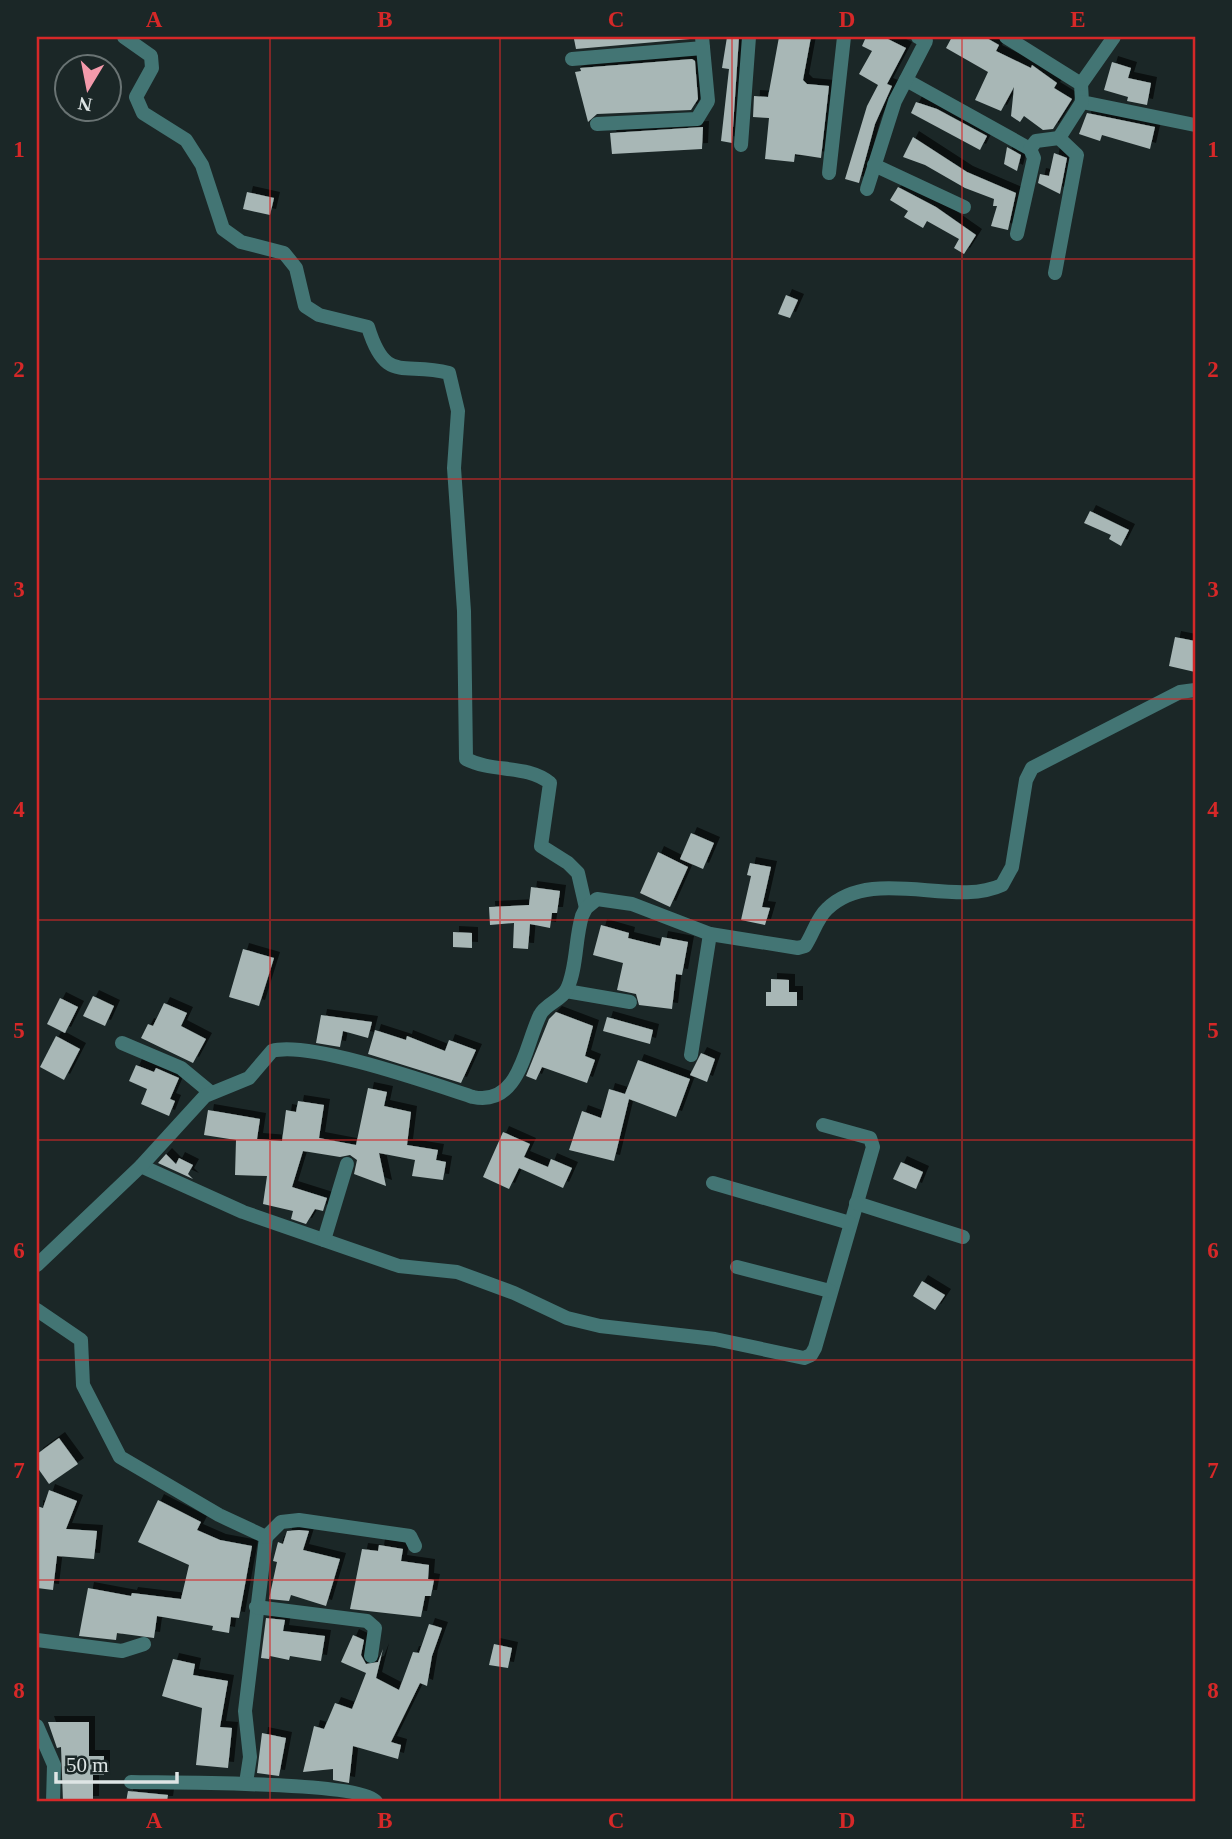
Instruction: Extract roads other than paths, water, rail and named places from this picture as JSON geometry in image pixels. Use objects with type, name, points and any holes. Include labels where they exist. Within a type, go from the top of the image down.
[{"type":"street","points":[[124,37],[151,56],[152,68],[136,97],[143,113],[186,140],[202,165],[223,229],[241,242],[284,253],[296,268],[305,306],[319,315],[368,327],[373,345],[383,361],[395,367],[449,373],[458,411],[454,468],[464,611],[466,759],[482,767],[537,773],[550,783],[541,846],[568,863],[578,873],[586,908]]},
{"type":"street","points":[[741,145],[749,37]]},
{"type":"street","points":[[829,173],[844,37]]},
{"type":"street","points":[[1006,37],[1023,41],[1081,84]]},
{"type":"street","points":[[1030,149],[1036,141],[1059,138],[1082,102],[1081,84],[1114,37]]},
{"type":"street","points":[[867,189],[895,101],[924,38]]},
{"type":"street","points":[[572,59],[703,42],[708,101],[697,119],[597,124]]},
{"type":"street","points":[[906,80],[1030,149],[1034,158],[1017,234]]},
{"type":"street","points":[[1082,102],[1195,125]]},
{"type":"street","points":[[1055,273],[1077,155],[1059,138]]},
{"type":"street","points":[[874,165],[964,207]]},
{"type":"street","points":[[37,1265],[141,1166],[210,1092],[248,1077],[272,1051],[288,1049],[385,1068],[473,1097],[494,1098],[509,1085],[527,1055],[540,1015],[566,991],[578,930],[586,908],[597,899],[615,899],[710,934],[798,948],[805,946],[829,907],[860,893],[883,888],[982,891],[1002,885],[1012,867],[1026,780],[1032,768],[1180,692],[1195,690]]},
{"type":"street","points":[[691,1055],[710,934]]},
{"type":"street","points":[[566,991],[630,1002]]},
{"type":"street","points":[[122,1043],[181,1068],[210,1092]]},
{"type":"street","points":[[141,1166],[243,1212],[399,1266],[457,1272],[514,1293],[567,1318],[600,1326],[715,1339],[804,1358],[811,1355],[815,1348],[873,1142],[870,1138],[823,1125]]},
{"type":"street","points":[[324,1240],[347,1164]]},
{"type":"street","points":[[713,1183],[850,1223]]},
{"type":"street","points":[[856,1203],[963,1237]]},
{"type":"street","points":[[737,1267],[830,1291]]},
{"type":"street","points":[[37,1310],[81,1340],[83,1385],[120,1457],[219,1515],[266,1536]]},
{"type":"street","points":[[246,1783],[250,1757],[245,1711],[266,1536],[282,1522],[299,1520],[410,1536],[415,1546]]},
{"type":"street","points":[[256,1607],[367,1621],[375,1628],[371,1656]]},
{"type":"street","points":[[37,1640],[122,1651],[144,1644]]},
{"type":"street","points":[[37,1726],[54,1765],[53,1802]]},
{"type":"street","points":[[131,1782],[246,1783],[344,1791],[370,1796],[376,1802]]}]
